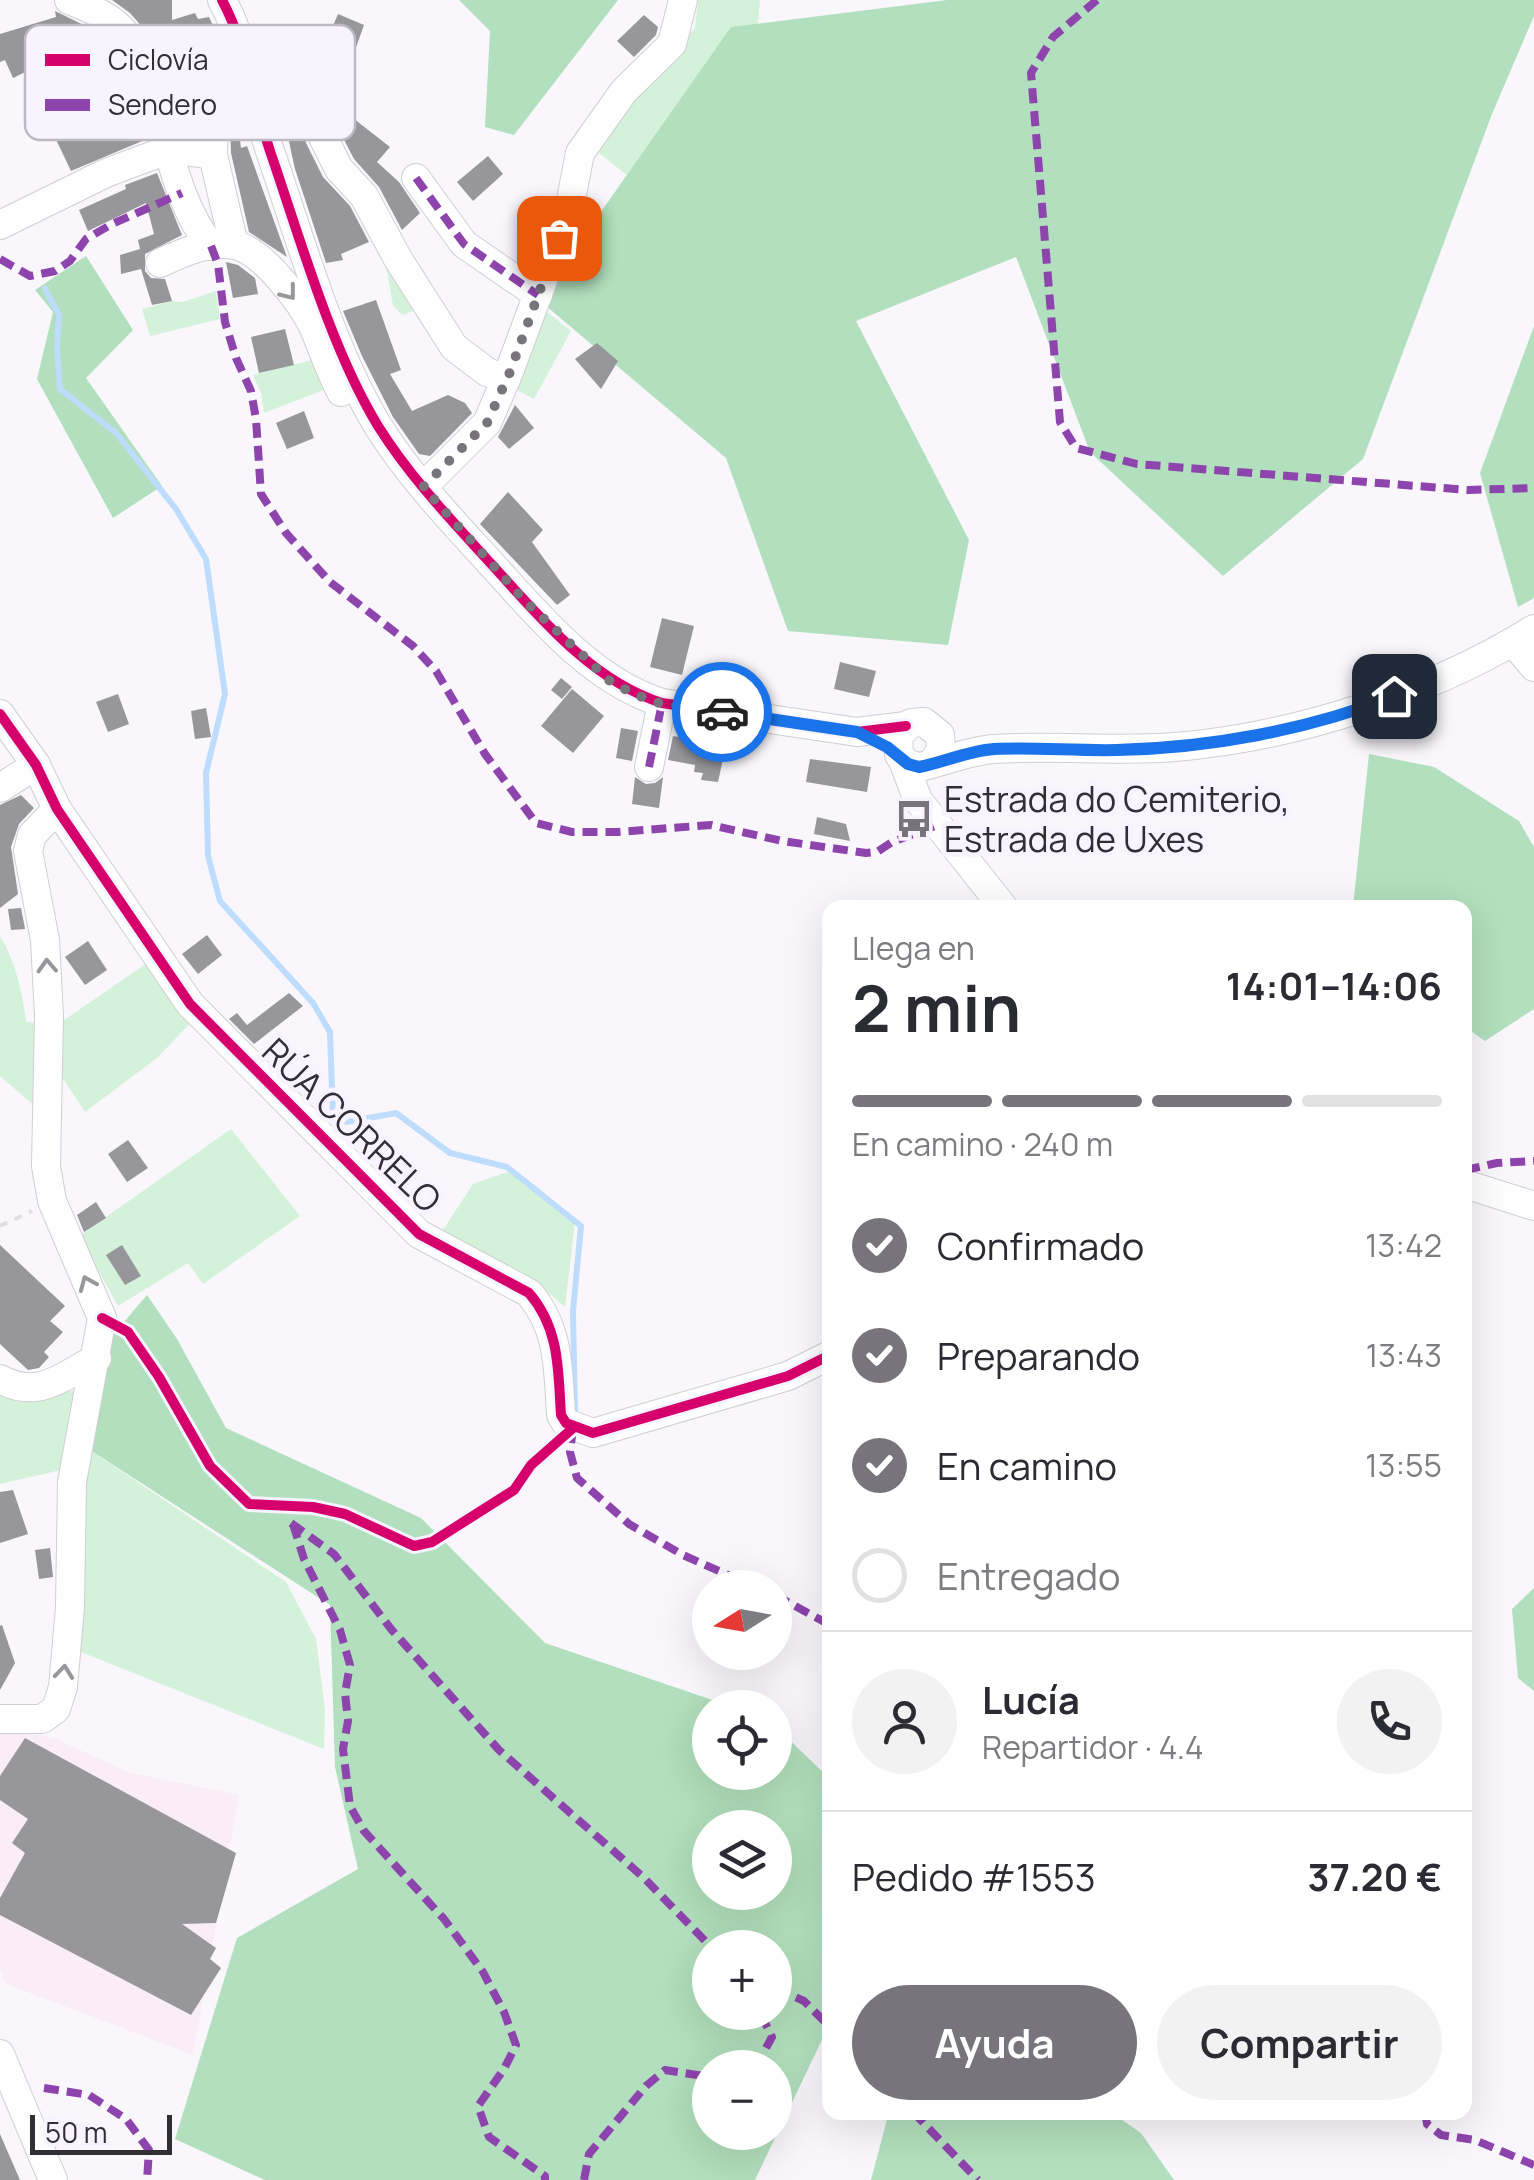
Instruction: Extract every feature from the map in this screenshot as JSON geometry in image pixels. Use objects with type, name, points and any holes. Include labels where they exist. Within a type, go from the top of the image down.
[{"type":"street","points":[[69,0],[101,13],[116,25]]},
{"type":"street","points":[[222,0],[233,25]]},
{"type":"street","points":[[423,487],[487,423],[569,210],[580,154],[624,92],[672,44],[682,0]]},
{"type":"street","points":[[167,140],[194,225],[222,246]]},
{"type":"street","points":[[213,140],[222,246]]},
{"type":"street","points":[[268,140],[352,378],[378,425],[423,487],[525,601],[610,681],[662,704],[857,732],[918,722],[990,749]]},
{"type":"street","points":[[324,140],[339,169],[364,196],[398,259],[454,347],[487,372],[506,380]]},
{"type":"street","points":[[0,225],[106,173],[170,149],[212,155]]},
{"type":"street","points":[[416,178],[464,244],[538,296]]},
{"type":"street","points":[[160,263],[190,250],[222,246],[254,254],[288,289],[313,326],[324,358],[352,412],[378,425]]},
{"type":"street","points":[[915,761],[990,749],[1117,750],[1180,746],[1304,724],[1357,711],[1524,636],[1534,667]]},
{"type":"street","points":[[650,766],[662,704]]},
{"type":"street","name":"RÚA CORRELO","points":[[0,714],[36,764],[57,808],[190,1004],[419,1234],[529,1293],[542,1308],[556,1346],[561,1414],[566,1424],[592,1433],[788,1376],[822,1359]]},
{"type":"street","points":[[906,726],[898,736],[915,761],[938,825],[998,900]]},
{"type":"street","points":[[857,732],[915,761],[938,758],[942,742],[935,728]]},
{"type":"street","points":[[0,788],[36,764]]},
{"type":"street","points":[[0,1719],[42,1719],[56,1709],[62,1686],[70,1607],[72,1482],[102,1318],[52,1200],[46,1166],[46,940],[28,851],[32,836],[57,808]]},
{"type":"street","points":[[1472,1186],[1534,1206]]},
{"type":"street","points":[[0,1378],[20,1390],[48,1385],[96,1358]]},
{"type":"street","points":[[0,2054],[52,2180]]},
{"type":"path","points":[[0,1226],[52,1200]]},
{"type":"shaded area","points":[[0,1729],[54,1738],[128,1772],[239,1795],[193,2055],[6,1984],[0,1968]]},
{"type":"green space","points":[[459,0],[618,0],[514,135],[485,127],[490,31]]},
{"type":"green space","points":[[698,0],[760,0],[748,159],[667,207],[594,149],[630,98],[695,28]]},
{"type":"green space","points":[[947,0],[1534,0],[1534,16],[1492,114],[1363,459],[1223,576],[1090,452],[1016,257],[856,321],[969,540],[948,645],[788,631],[726,458],[539,300],[731,27]]},
{"type":"green space","points":[[384,253],[423,307],[403,315],[393,306]]},
{"type":"green space","points":[[86,256],[133,330],[86,378],[162,486],[113,518],[37,379],[53,312],[35,290]]},
{"type":"green space","points":[[216,291],[220,319],[150,336],[142,309]]},
{"type":"green space","points":[[541,307],[571,331],[534,399],[509,386]]},
{"type":"green space","points":[[1534,326],[1534,598],[1518,607],[1480,473]]},
{"type":"green space","points":[[316,359],[329,388],[264,413],[253,375]]},
{"type":"green space","points":[[1369,754],[1434,767],[1519,821],[1534,847],[1534,1009],[1485,1041],[1472,1032],[1472,900],[1354,900]]},
{"type":"green space","points":[[0,936],[18,978],[26,1022],[39,1023],[38,1109],[0,1076]]},
{"type":"green space","points":[[150,961],[195,1018],[157,1058],[85,1112],[56,1068],[57,1025]]},
{"type":"green space","points":[[231,1129],[300,1216],[203,1284],[188,1263],[118,1306],[79,1236]]},
{"type":"green space","points":[[513,1170],[575,1223],[565,1307],[537,1283],[441,1233],[473,1184]]},
{"type":"green space","points":[[147,1295],[177,1339],[226,1428],[421,1518],[545,1643],[692,1693],[692,1790],[792,1790],[792,1742],[822,1771],[822,2040],[792,2103],[792,2050],[692,2050],[692,2150],[769,2150],[755,2180],[265,2180],[175,2139],[237,1938],[358,1869],[335,1767],[330,1605],[87,1448],[112,1336]]},
{"type":"green space","points":[[0,1390],[18,1402],[77,1390],[61,1470],[0,1484]]},
{"type":"green space","points":[[87,1448],[286,1582],[316,1639],[325,1710],[324,1749],[71,1648]]},
{"type":"green space","points":[[1534,1588],[1534,1691],[1518,1678],[1512,1609]]},
{"type":"green space","points":[[887,2120],[1122,2120],[1141,2133],[1174,2180],[871,2180]]},
{"type":"building","points":[[112,0],[172,0],[172,20],[195,13],[198,19],[209,17],[213,25],[140,25]]},
{"type":"building","points":[[55,11],[84,25],[30,25],[56,17]]},
{"type":"building","points":[[338,14],[364,25],[355,50],[355,25],[333,25]]},
{"type":"building","points":[[644,15],[658,27],[656,35],[634,57],[617,41]]},
{"type":"building","points":[[25,26],[25,72],[13,78],[5,60],[0,62],[0,34]]},
{"type":"building","points":[[355,120],[390,147],[377,162],[399,182],[420,213],[402,230],[379,187],[354,159],[344,140],[355,140]]},
{"type":"building","points":[[56,140],[145,140],[71,171]]},
{"type":"building","points":[[231,140],[240,140],[241,148],[247,146],[287,257],[249,232]]},
{"type":"building","points":[[289,140],[305,140],[323,177],[350,206],[369,242],[341,254],[343,260],[326,263]]},
{"type":"building","points":[[488,156],[503,174],[473,201],[457,182]]},
{"type":"building","points":[[157,173],[182,235],[145,254],[145,271],[151,278],[165,279],[172,301],[152,305],[141,269],[121,274],[120,255],[140,249],[138,240],[154,234],[146,203],[88,231],[79,210]]},
{"type":"building","points":[[226,262],[238,265],[255,278],[258,294],[233,298]]},
{"type":"building","points":[[376,300],[401,370],[390,374],[412,411],[448,395],[465,403],[472,413],[430,456],[419,454],[393,417],[343,311]]},
{"type":"building","points":[[285,329],[294,365],[259,373],[251,337]]},
{"type":"building","points":[[597,343],[618,361],[601,389],[575,359]]},
{"type":"building","points":[[515,405],[534,428],[509,449],[498,437]]},
{"type":"building","points":[[304,411],[314,438],[287,449],[276,423]]},
{"type":"building","points":[[508,492],[543,530],[532,542],[570,595],[557,605],[480,524]]},
{"type":"building","points":[[662,618],[694,626],[682,675],[650,667]]},
{"type":"building","points":[[840,662],[876,671],[869,697],[834,689]]},
{"type":"building","points":[[561,678],[572,687],[562,699],[551,690]]},
{"type":"building","points":[[572,689],[604,716],[573,753],[541,726]]},
{"type":"building","points":[[118,694],[129,724],[108,732],[96,702]]},
{"type":"building","points":[[206,708],[211,737],[195,739],[191,711]]},
{"type":"building","points":[[621,728],[638,731],[632,761],[616,758]]},
{"type":"building","points":[[673,736],[726,745],[718,782],[701,780],[703,773],[694,772],[695,765],[668,760]]},
{"type":"building","points":[[810,759],[871,767],[867,792],[806,782]]},
{"type":"building","points":[[635,777],[646,784],[663,777],[659,808],[632,804]]},
{"type":"building","points":[[21,795],[34,808],[19,824],[11,847],[18,894],[0,908],[0,805]]},
{"type":"building","points":[[817,817],[846,824],[850,841],[814,834]]},
{"type":"building","points":[[21,908],[25,929],[11,930],[8,909]]},
{"type":"building","points":[[207,935],[222,955],[198,974],[182,954]]},
{"type":"building","points":[[88,941],[107,970],[85,985],[65,957]]},
{"type":"building","points":[[289,993],[303,1006],[254,1044],[229,1019],[237,1013],[247,1025]]},
{"type":"building","points":[[128,1140],[148,1168],[127,1182],[108,1154]]},
{"type":"building","points":[[96,1202],[106,1218],[84,1232],[77,1215]]},
{"type":"building","points":[[0,1245],[65,1306],[50,1321],[63,1332],[44,1352],[49,1357],[39,1368],[28,1370],[0,1344]]},
{"type":"building","points":[[122,1245],[141,1276],[125,1285],[106,1255]]},
{"type":"building","points":[[13,1490],[28,1534],[0,1543],[0,1492]]},
{"type":"building","points":[[50,1548],[53,1577],[39,1579],[35,1550]]},
{"type":"building","points":[[0,1626],[15,1663],[0,1690]]},
{"type":"building","points":[[25,1738],[236,1853],[216,1923],[182,1924],[216,1948],[210,1959],[221,1968],[191,2015],[0,1915],[0,1898],[25,1853],[12,1843],[28,1819],[0,1800],[0,1776]]},
{"type":"building","points":[[0,2134],[20,2180],[0,2180]]},
{"type":"waterway","points":[[45,289],[59,315],[60,389],[116,433],[176,509],[206,559],[225,694],[206,773],[208,856],[220,901],[313,1003],[330,1032],[333,1116],[346,1122],[396,1113],[450,1153],[507,1167],[581,1226],[573,1311],[575,1413]]},
{"type":"marked path","points":[[1097,0],[1053,37],[1031,73],[1060,422],[1076,448],[1137,464],[1468,490],[1534,488]]},
{"type":"marked path","points":[[416,178],[464,244],[538,295]]},
{"type":"marked path","points":[[0,259],[30,276],[55,271],[70,261],[86,239],[182,193]]},
{"type":"marked path","points":[[211,246],[218,264],[225,322],[251,391],[261,494],[286,533],[330,582],[413,646],[436,671],[485,754],[536,823],[572,832],[711,825],[782,841],[866,853],[877,852],[892,842],[938,825]]},
{"type":"marked path","points":[[649,767],[662,703]]},
{"type":"marked path","points":[[1472,1168],[1534,1161]]},
{"type":"marked path","points":[[573,1428],[570,1452],[577,1478],[629,1524],[717,1570]]},
{"type":"marked path","points":[[291,1523],[334,1554],[391,1629],[499,1750],[643,1877],[695,1930]]},
{"type":"marked path","points":[[293,1524],[304,1559],[340,1630],[350,1665],[343,1749],[350,1806],[364,1831],[444,1919],[483,1972],[504,2012],[516,2045],[478,2106],[489,2137],[545,2176],[545,2180]]},
{"type":"marked path","points":[[792,1604],[822,1621]]},
{"type":"marked path","points":[[792,1996],[804,2001],[822,2019]]},
{"type":"marked path","points":[[765,2050],[772,2037],[769,2030]]},
{"type":"marked path","points":[[584,2180],[589,2154],[646,2086],[665,2070],[692,2074]]},
{"type":"marked path","points":[[44,2088],[89,2095],[126,2119],[149,2150],[147,2180]]},
{"type":"marked path","points":[[921,2120],[978,2180]]},
{"type":"marked path","points":[[1426,2120],[1441,2135],[1475,2140],[1534,2165]]},
{"type":"cycle path","points":[[222,0],[234,25]]},
{"type":"cycle path","points":[[267,140],[318,292],[346,363],[378,426],[454,523],[575,651],[616,682],[662,703],[857,732],[906,726]]},
{"type":"cycle path","points":[[0,714],[36,765],[57,809],[190,1004],[419,1234],[529,1293],[552,1336],[561,1415],[566,1423],[593,1433],[788,1376],[822,1359]]},
{"type":"cycle path","points":[[102,1318],[128,1332],[210,1466],[249,1504],[313,1507],[345,1514],[414,1546],[432,1542],[514,1490],[531,1465],[573,1428]]},
{"type":"way so far","points":[[559,238],[487,423],[423,487],[525,601],[610,681],[662,704],[722,712]]},
{"type":"place","name":"Estrada do Cemiterio, Estrada de Uxes","points":[[914,819]]},
{"type":"route","points":[[722,712],[857,732],[919,767],[990,749],[1117,750],[1180,746],[1304,724],[1357,711],[1394,696]]}]
